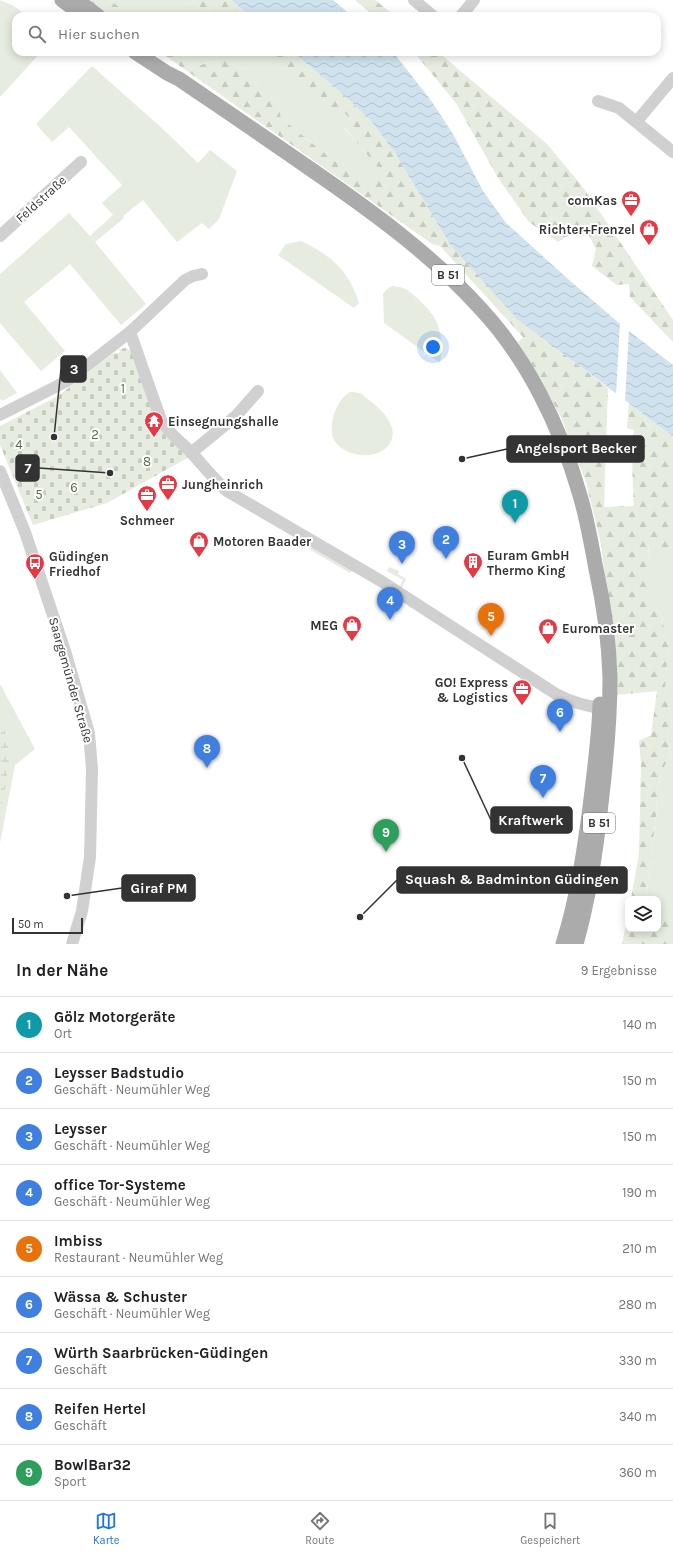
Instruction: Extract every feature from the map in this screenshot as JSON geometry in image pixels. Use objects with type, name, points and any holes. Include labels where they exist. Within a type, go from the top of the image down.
[{"type":"main road","points":[[62,0],[78,12]]},
{"type":"main road","points":[[77,0],[93,12]]},
{"type":"main road","name":"B 51","points":[[141,56],[166,73],[179,79],[381,218],[436,264],[482,309],[500,331],[529,375],[553,420],[579,491],[587,520],[596,567],[595,588],[600,666],[608,739],[596,853],[576,944]]},
{"type":"main road","name":"B 51","points":[[152,56],[169,68],[179,79]]},
{"type":"main road","name":"B 51","points":[[563,944],[577,889],[585,848],[604,709]]},
{"type":"street","points":[[414,0],[428,12]]},
{"type":"street","points":[[464,12],[474,0]]},
{"type":"street","points":[[637,122],[673,78]]},
{"type":"street","points":[[598,101],[619,108],[673,152]]},
{"type":"street","name":"Feldstraße","points":[[0,236],[81,162]]},
{"type":"street","points":[[0,415],[67,381],[130,332],[185,280],[202,274]]},
{"type":"street","points":[[130,332],[164,426],[227,491],[381,581],[556,694],[568,700],[604,709]]},
{"type":"street","points":[[191,453],[236,416],[258,391]]},
{"type":"street","name":"Saargemünder Straße","points":[[0,470],[25,532],[40,576],[70,665],[89,733],[92,769],[90,857],[82,911],[72,944]]},
{"type":"green space","points":[[0,0],[12,5],[22,12],[12,12],[12,56],[37,56],[0,97]]},
{"type":"green space","points":[[88,0],[110,0],[126,12],[104,12]]},
{"type":"green space","points":[[110,0],[191,0],[208,12],[126,12]]},
{"type":"green space","points":[[191,0],[231,0],[245,12],[208,12]]},
{"type":"green space","points":[[355,0],[375,0],[390,12],[369,12]]},
{"type":"green space","points":[[166,56],[187,56],[200,65],[225,59],[252,77],[263,95],[277,101],[281,118],[323,152],[369,182],[380,170],[344,127],[350,119],[343,111],[331,117],[263,56],[298,56],[345,96],[371,121],[395,153],[449,243],[574,362],[608,388],[604,507],[634,506],[632,468],[634,430],[627,428],[629,403],[673,437],[673,548],[648,546],[651,571],[651,601],[661,614],[668,646],[665,693],[672,724],[667,735],[671,755],[662,770],[657,792],[656,816],[646,896],[632,896],[639,853],[641,764],[639,741],[651,735],[657,691],[616,695],[614,656],[601,544],[586,482],[561,417],[518,342],[523,337],[440,246],[432,244]]},
{"type":"green space","points":[[187,56],[265,56],[343,111],[350,119],[344,128],[381,170],[369,183],[323,152],[281,118],[277,101],[263,95],[252,77],[225,59],[199,65]]},
{"type":"green space","points":[[417,56],[443,56],[547,144],[582,186],[673,320],[673,342],[630,297],[629,284],[617,285],[592,266],[596,249],[589,236],[569,235],[558,242],[529,222],[498,178],[456,103]]},
{"type":"green space","points":[[92,66],[165,131],[198,163],[210,150],[237,171],[219,219],[209,229],[202,223],[177,242],[143,200],[95,242],[146,304],[121,325],[70,264],[24,302],[65,351],[41,371],[0,323],[0,274],[69,213],[90,236],[113,215],[102,203],[122,185],[69,127],[52,142],[36,124]]},
{"type":"green space","points":[[301,241],[312,246],[338,265],[355,292],[359,303],[354,308],[278,255],[286,244]]},
{"type":"green space","points":[[392,286],[404,288],[410,292],[435,318],[441,337],[440,363],[384,323],[383,294]]},
{"type":"green space","points":[[126,348],[131,351],[159,425],[189,457],[107,503],[33,525],[0,445],[0,426],[58,396],[111,355],[120,352],[119,349]]},
{"type":"green space","points":[[0,370],[17,393],[2,401],[0,398]]},
{"type":"green space","points":[[350,392],[357,392],[363,395],[384,413],[391,425],[393,431],[390,443],[377,453],[359,455],[350,452],[342,448],[332,435],[332,424],[335,411],[338,404]]},
{"type":"green space","points":[[648,545],[673,548],[673,921],[661,918],[661,896],[646,896],[656,816],[657,792],[662,770],[671,755],[667,735],[672,724],[665,693],[668,646],[661,614],[651,601],[651,571]]},
{"type":"green space","points":[[315,546],[353,569],[350,573],[309,549]]},
{"type":"green space","points":[[389,567],[399,571],[398,574],[406,579],[401,589],[399,588],[403,580],[387,571]]},
{"type":"green space","points":[[0,684],[35,749],[15,765],[0,843]]},
{"type":"green space","points":[[0,720],[8,742],[9,754],[7,777],[0,812]]},
{"type":"green space","points":[[661,918],[673,921],[673,944],[622,944],[625,929],[625,932],[661,932]]},
{"type":"water","points":[[231,0],[333,0],[347,12],[245,12]]},
{"type":"water","points":[[298,56],[396,56],[430,99],[453,134],[483,191],[506,223],[620,324],[673,365],[673,437],[517,319],[449,243],[395,153],[371,121],[345,96]]},
{"type":"pier","points":[[620,322],[629,329],[625,402],[616,395]]},
{"type":"place","name":"comKas","points":[[631,217]]},
{"type":"place","name":"Richter+Frenzel","points":[[649,246]]},
{"type":"place","name":"3","points":[[54,437]]},
{"type":"place","name":"Einsegnungshalle","points":[[154,438]]},
{"type":"place","name":"Angelsport Becker","points":[[462,459]]},
{"type":"place","name":"7","points":[[110,473]]},
{"type":"place","name":"Jungheinrich","points":[[168,501]]},
{"type":"place","name":"Schmeer","points":[[147,512]]},
{"type":"place","name":"Gölz Motorgeräte","points":[[515,523]]},
{"type":"place","name":"Motoren Baader","points":[[199,558]]},
{"type":"place","name":"Leysser Badstudio","points":[[446,559]]},
{"type":"place","name":"Leysser","points":[[402,564]]},
{"type":"place","name":"Euram GmbH Thermo King","points":[[473,579]]},
{"type":"place","name":"Güdingen Friedhof","points":[[35,580]]},
{"type":"place","name":"office Tor-Systeme","points":[[390,620]]},
{"type":"place","name":"Imbiss","points":[[491,636]]},
{"type":"place","name":"MEG","points":[[352,642]]},
{"type":"place","name":"Euromaster","points":[[548,645]]},
{"type":"place","name":"GO! Express & Logistics","points":[[522,706]]},
{"type":"place","name":"Wässa & Schuster","points":[[560,732]]},
{"type":"place","name":"Kraftwerk","points":[[462,758]]},
{"type":"place","name":"Reifen Hertel","points":[[207,768]]},
{"type":"place","name":"Würth Saarbrücken-Güdingen","points":[[543,798]]},
{"type":"place","name":"BowlBar32","points":[[386,852]]},
{"type":"place","name":"Giraf PM","points":[[67,896]]},
{"type":"place","name":"Squash & Badminton Güdingen","points":[[360,917]]},
{"type":"park label","name":"1","points":[[123,388]]},
{"type":"park label","name":"2","points":[[95,434]]},
{"type":"park label","name":"4","points":[[19,444]]},
{"type":"park label","name":"8","points":[[147,461]]},
{"type":"park label","name":"6","points":[[74,487]]},
{"type":"park label","name":"5","points":[[39,494]]}]
